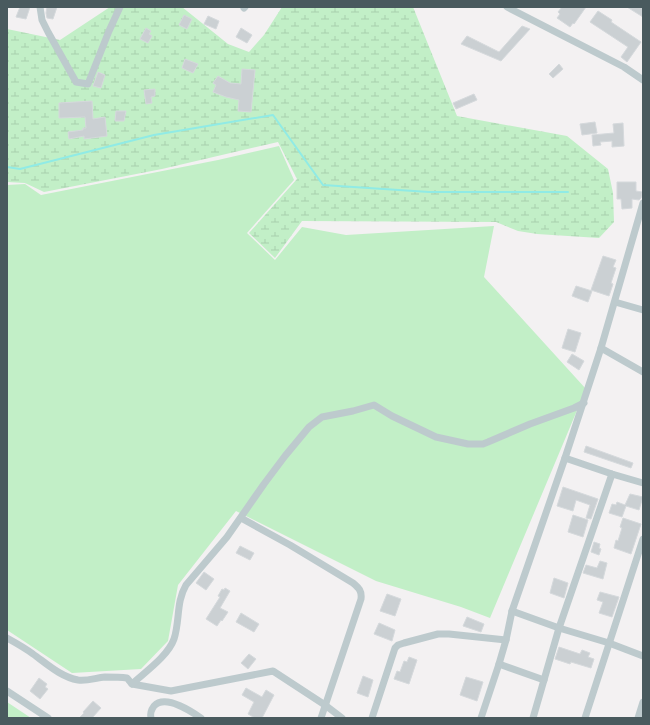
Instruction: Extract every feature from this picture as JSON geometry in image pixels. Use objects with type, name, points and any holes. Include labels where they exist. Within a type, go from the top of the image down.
[{"type":"street","points":[[40,7],[42,20],[76,82],[88,84],[120,7]]},
{"type":"street","points":[[507,7],[624,67],[643,80]]},
{"type":"street","points":[[480,718],[506,640],[512,611],[584,403],[643,203]]},
{"type":"street","points":[[615,302],[643,310]]},
{"type":"street","points":[[601,348],[643,372]]},
{"type":"street","points":[[132,684],[153,666],[170,648],[174,639],[180,599],[186,585],[227,537],[285,456],[309,427],[322,417],[374,405],[392,416],[436,437],[476,445],[483,444],[584,403]]},
{"type":"street","points":[[565,458],[643,483]]},
{"type":"street","points":[[533,718],[558,628],[612,474]]},
{"type":"street","points":[[241,518],[290,545],[353,583],[361,591],[361,599],[321,718]]},
{"type":"street","points":[[586,718],[643,539]]},
{"type":"street","points":[[512,611],[558,628],[609,643],[643,656]]},
{"type":"street","points":[[372,718],[395,648],[398,645],[438,634],[506,640]]},
{"type":"street","points":[[7,638],[32,653],[50,667],[67,677],[77,680],[87,681],[105,677],[127,678],[132,684],[171,691],[273,671],[342,718]]},
{"type":"street","points":[[498,664],[544,680]]},
{"type":"street","points":[[7,691],[48,718]]},
{"type":"street","points":[[151,718],[151,711],[154,706],[160,702],[176,705],[201,718]]},
{"type":"street","points":[[638,718],[643,702]]},
{"type":"green space","points":[[110,7],[182,7],[228,44],[249,52],[264,35],[282,7],[413,7],[457,116],[567,136],[608,169],[613,193],[614,222],[599,238],[537,234],[518,231],[496,222],[302,221],[275,258],[249,233],[297,179],[278,142],[162,169],[44,192],[25,183],[7,182],[7,29],[60,40]]},
{"type":"green space","points":[[279,146],[294,180],[247,233],[275,260],[302,227],[346,235],[494,226],[484,277],[586,389],[490,618],[461,607],[376,581],[236,511],[178,585],[168,641],[141,669],[72,673],[7,630],[7,185],[25,184],[41,195],[218,160]]},
{"type":"green space","points":[[7,702],[31,718],[7,718]]},
{"type":"building","points":[[20,7],[30,7],[26,19],[16,17]]},
{"type":"building","points":[[47,7],[57,7],[53,19],[47,18]]},
{"type":"building","points":[[562,7],[586,7],[574,24],[573,23],[570,27],[557,18],[560,14],[558,12]]},
{"type":"building","points":[[627,7],[643,7],[643,17]]},
{"type":"building","points":[[598,11],[612,20],[611,22],[641,42],[627,62],[621,57],[628,47],[590,22]]},
{"type":"building","points":[[184,15],[192,19],[187,29],[179,25]]},
{"type":"building","points":[[208,16],[219,21],[216,29],[204,24]]},
{"type":"building","points":[[522,26],[530,29],[501,61],[461,44],[467,36],[499,52]]},
{"type":"building","points":[[146,28],[151,31],[149,34],[152,36],[148,43],[140,39]]},
{"type":"building","points":[[241,28],[252,35],[247,43],[236,37]]},
{"type":"building","points":[[185,59],[198,64],[193,73],[182,68]]},
{"type":"building","points":[[559,64],[563,69],[553,78],[549,74]]},
{"type":"building","points":[[242,69],[255,70],[251,112],[238,111],[239,100],[213,92],[216,85],[213,83],[218,76],[230,83],[241,84]]},
{"type":"building","points":[[98,72],[105,75],[101,88],[93,86]]},
{"type":"building","points":[[155,89],[155,96],[151,97],[152,103],[146,104],[144,90]]},
{"type":"building","points":[[474,94],[477,100],[456,109],[453,103]]},
{"type":"building","points":[[92,101],[93,119],[105,117],[107,136],[84,139],[84,136],[69,139],[68,132],[83,130],[83,128],[86,128],[85,117],[59,118],[59,103]]},
{"type":"building","points":[[116,111],[126,111],[124,121],[115,121]]},
{"type":"building","points":[[595,122],[597,133],[582,135],[580,124]]},
{"type":"building","points":[[623,123],[624,146],[612,147],[612,141],[600,142],[601,145],[593,146],[592,135],[614,133],[613,124]]},
{"type":"building","points":[[617,182],[636,182],[636,191],[642,192],[639,200],[632,199],[632,208],[622,209],[621,199],[617,199]]},
{"type":"building","points":[[603,256],[616,260],[613,267],[616,268],[611,283],[613,284],[609,296],[591,290]]},
{"type":"building","points":[[576,286],[592,291],[588,302],[572,296]]},
{"type":"building","points":[[568,329],[581,333],[575,352],[562,348]]},
{"type":"building","points":[[572,354],[584,361],[579,370],[567,362]]},
{"type":"building","points":[[586,446],[633,463],[631,468],[584,452]]},
{"type":"building","points":[[563,487],[598,499],[591,519],[586,518],[590,505],[576,500],[573,511],[557,506]]},
{"type":"building","points":[[630,494],[643,497],[639,510],[626,506],[622,517],[609,513],[612,504],[616,505],[617,502],[625,505]]},
{"type":"building","points":[[573,515],[588,520],[583,537],[568,532]]},
{"type":"building","points":[[623,518],[641,524],[631,554],[614,548],[622,528],[620,527]]},
{"type":"building","points":[[594,542],[600,544],[599,548],[601,549],[599,555],[591,552]]},
{"type":"building","points":[[240,546],[254,553],[250,560],[236,553]]},
{"type":"building","points":[[600,561],[607,563],[603,579],[583,573],[586,565],[597,568]]},
{"type":"building","points":[[204,572],[214,579],[206,590],[196,583]]},
{"type":"building","points":[[554,578],[568,583],[564,598],[550,593]]},
{"type":"building","points":[[225,588],[230,591],[220,608],[228,612],[217,626],[206,619],[220,597],[218,596],[222,589],[224,590]]},
{"type":"building","points":[[600,592],[619,597],[612,617],[599,613],[603,602],[597,600]]},
{"type":"building","points":[[387,594],[401,599],[395,616],[380,611]]},
{"type":"building","points":[[241,613],[259,624],[254,632],[236,622]]},
{"type":"building","points":[[467,617],[484,624],[481,632],[463,626]]},
{"type":"building","points":[[379,623],[395,630],[392,641],[374,634]]},
{"type":"building","points":[[559,647],[580,654],[582,650],[590,653],[588,657],[594,659],[591,668],[571,662],[570,664],[555,659]]},
{"type":"building","points":[[249,654],[256,659],[248,669],[241,663]]},
{"type":"building","points":[[409,657],[417,660],[409,684],[394,679],[397,671],[400,672],[404,661],[407,662]]},
{"type":"building","points":[[363,676],[373,680],[368,697],[357,693]]},
{"type":"building","points":[[466,677],[483,682],[477,701],[460,695]]},
{"type":"building","points":[[39,678],[47,684],[45,687],[48,689],[40,699],[30,691]]},
{"type":"building","points":[[246,688],[262,697],[266,690],[274,695],[262,718],[255,718],[248,714],[254,702],[242,695]]},
{"type":"building","points":[[93,701],[101,708],[92,718],[79,718],[84,713],[83,712]]},
{"type":"waterway","points":[[7,167],[20,169],[154,135],[273,115],[323,185],[429,192],[568,192]]}]
